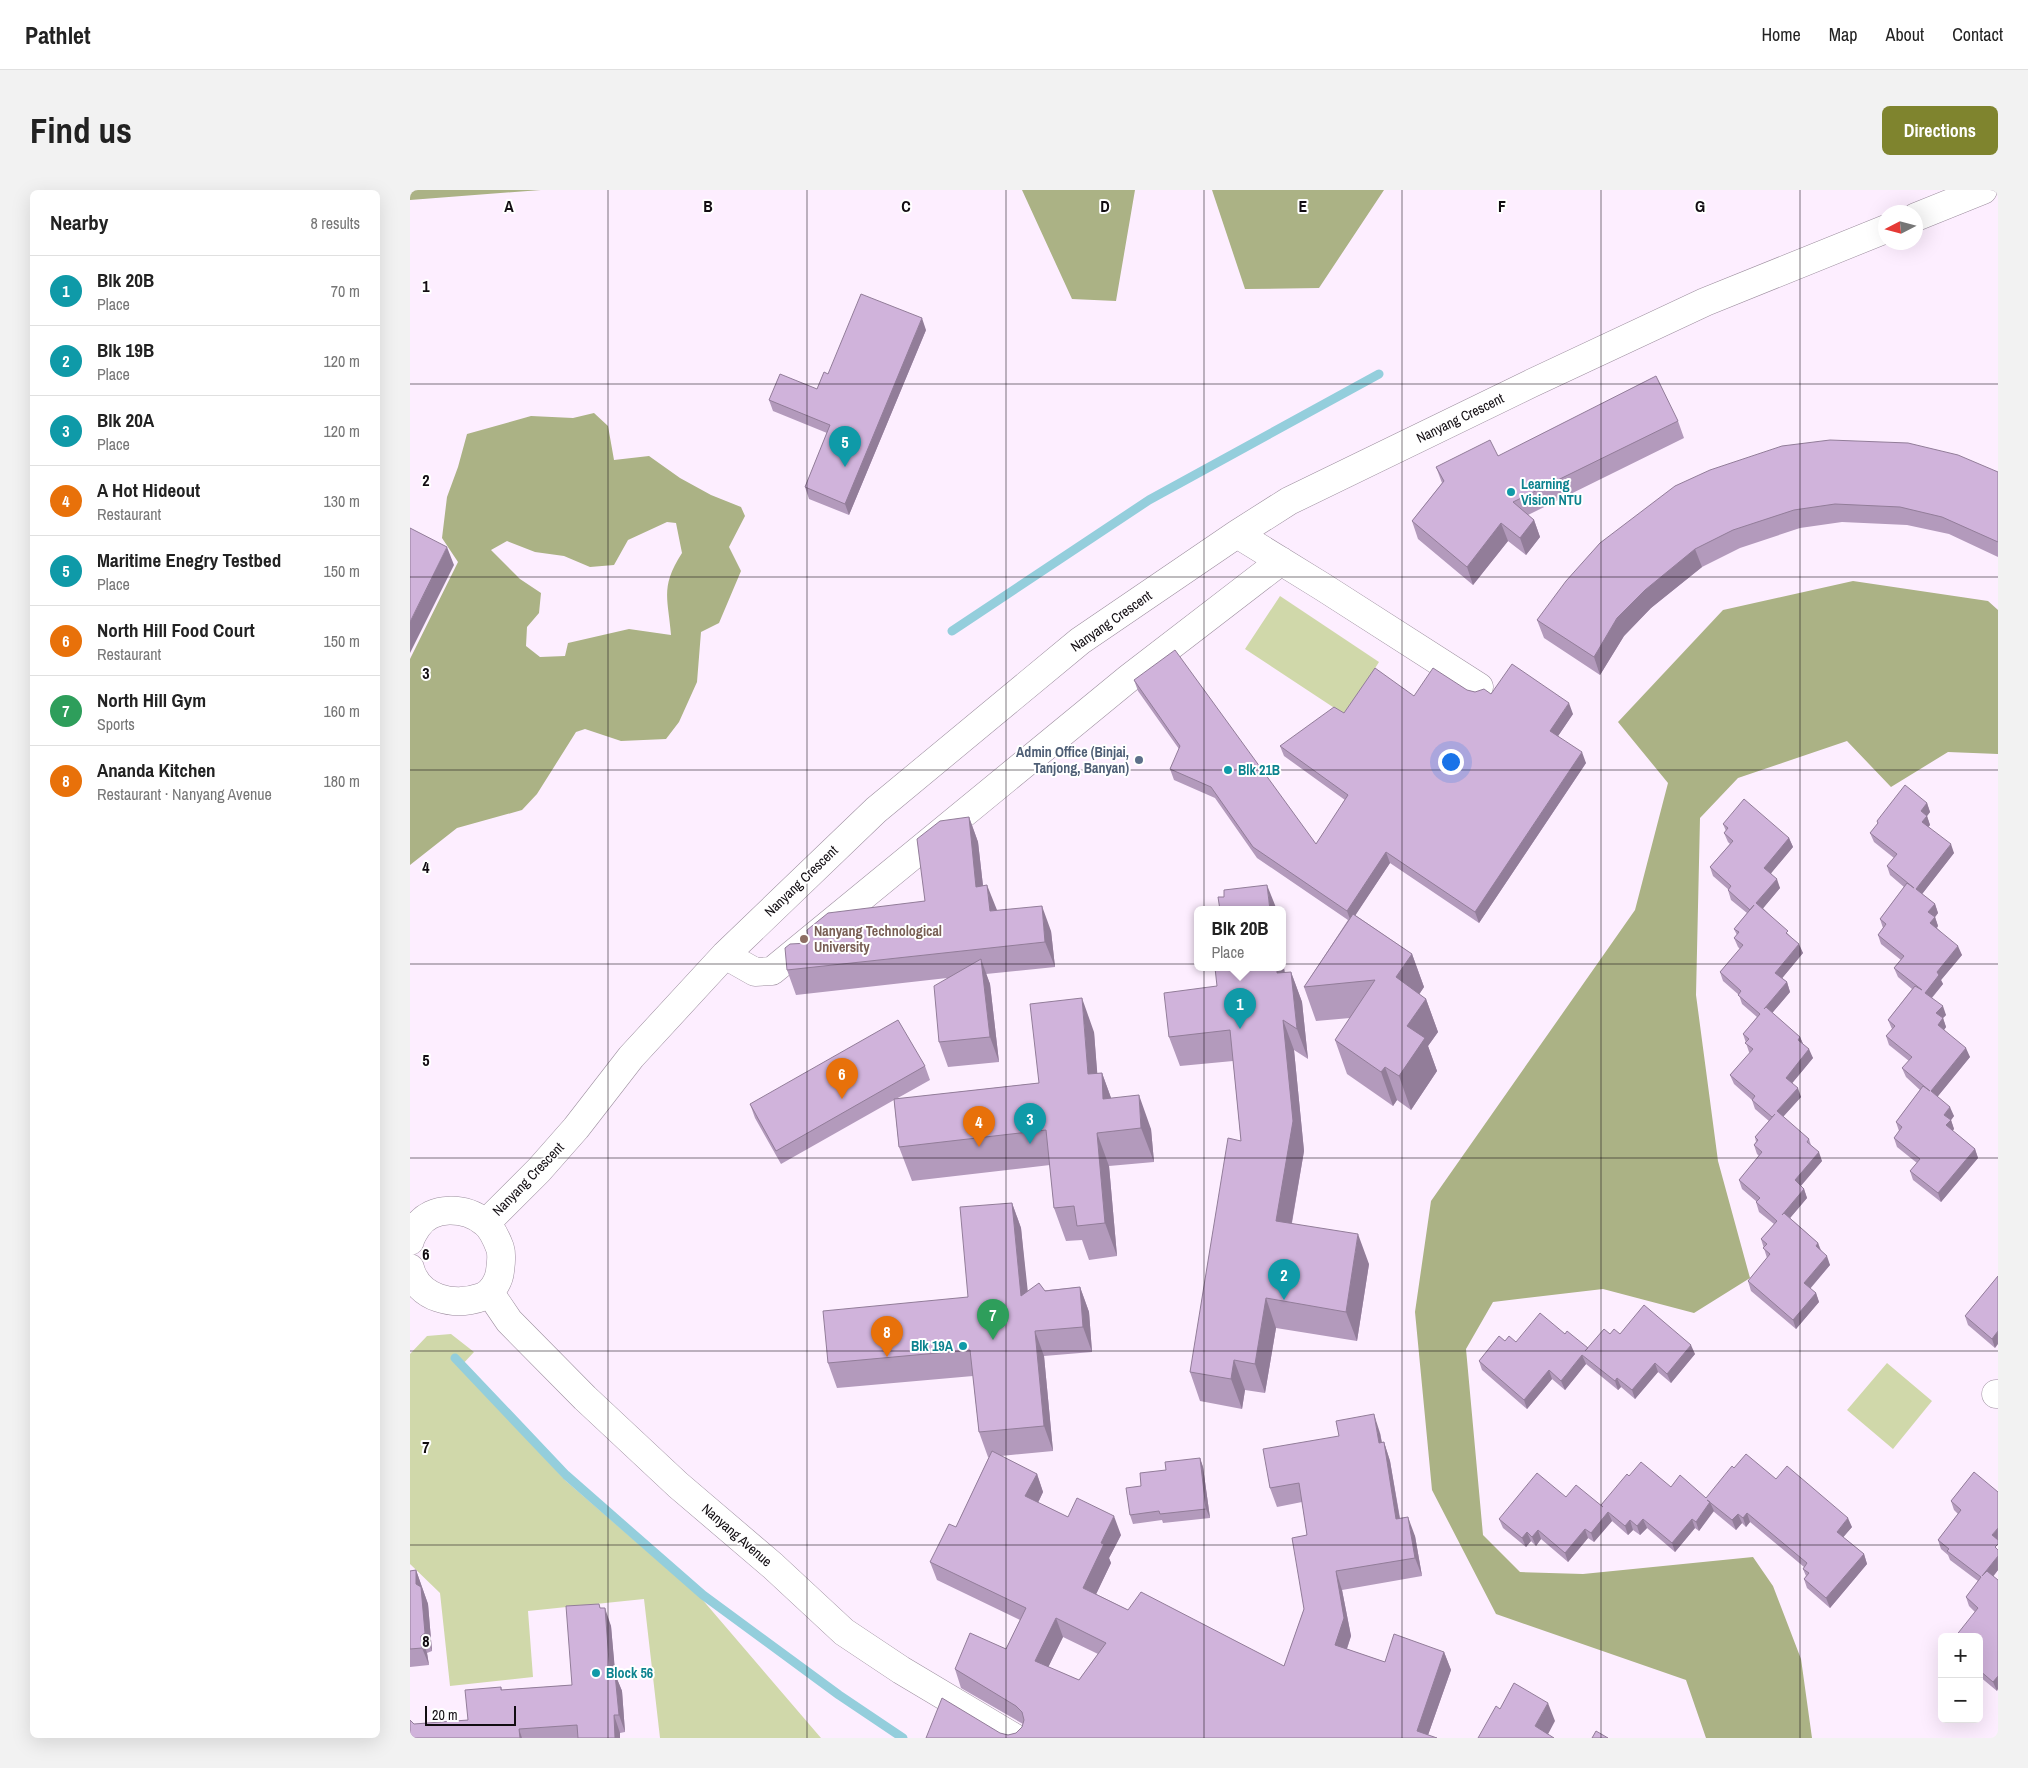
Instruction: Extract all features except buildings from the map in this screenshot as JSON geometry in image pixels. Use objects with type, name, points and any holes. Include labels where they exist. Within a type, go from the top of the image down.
[{"type":"street","points":[[1923,214],[1984,190]]},
{"type":"street","name":"Nanyang Crescent","points":[[486,1223],[539,1170],[576,1128],[631,1057],[725,956],[876,810],[1072,647],[1237,534],[1289,501],[1530,384],[1705,302],[1878,232]]},
{"type":"street","points":[[1237,534],[1479,687]]},
{"type":"street","points":[[725,956],[755,972],[772,971],[1129,678],[1280,562]]},
{"type":"street","points":[[413,1225],[433,1213],[451,1210],[469,1213],[486,1223],[501,1249],[500,1277],[490,1292],[481,1297],[449,1302],[434,1297],[413,1284]]},
{"type":"street","name":"Nanyang Avenue","points":[[490,1292],[509,1321],[585,1398],[678,1485],[774,1566],[844,1632],[901,1670],[1015,1738]]},
{"type":"green space","points":[[410,190],[541,190],[410,200]]},
{"type":"green space","points":[[1022,190],[1135,190],[1116,301],[1072,299]]},
{"type":"green space","points":[[1212,190],[1384,190],[1319,288],[1245,289]]},
{"type":"green space","points":[[594,413],[608,426],[614,460],[649,456],[680,478],[711,495],[741,507],[745,516],[729,547],[741,571],[719,623],[701,632],[697,682],[679,722],[666,739],[621,741],[585,729],[576,732],[537,794],[522,810],[457,828],[410,865],[410,659],[458,562],[442,538],[447,497],[467,434],[531,416],[573,418]],"holes":[[[667,522],[676,523],[682,553],[668,584],[667,602],[671,635],[629,629],[568,643],[565,656],[540,657],[526,646],[527,627],[539,613],[541,593],[520,579],[491,550],[507,541],[535,552],[564,556],[590,567],[614,565],[628,540]]]},
{"type":"green space","points":[[1853,581],[1988,601],[1998,610],[1998,754],[1948,752],[1891,787],[1847,741],[1738,778],[1700,818],[1696,995],[1718,1161],[1750,1278],[1694,1313],[1603,1289],[1493,1302],[1466,1349],[1483,1535],[1520,1572],[1583,1574],[1753,1557],[1773,1586],[1801,1659],[1812,1738],[1706,1738],[1686,1680],[1496,1614],[1432,1490],[1415,1312],[1431,1201],[1635,910],[1668,783],[1618,722],[1723,610]]},
{"type":"green space","points":[[1280,596],[1379,662],[1345,715],[1245,649]]},
{"type":"green space","points":[[451,1334],[474,1352],[460,1367],[566,1481],[701,1598],[821,1738],[660,1738],[644,1599],[528,1611],[533,1677],[450,1686],[440,1593],[410,1564],[410,1354],[427,1336]]},
{"type":"green space","points":[[1887,1363],[1932,1401],[1893,1449],[1847,1410]]},
{"type":"waterway","points":[[952,631],[1149,500],[1379,374]]},
{"type":"waterway","points":[[455,1358],[566,1475],[703,1595],[839,1695],[903,1738]]},
{"type":"place","name":"Maritime Enegry Testbed","points":[[845,467]]},
{"type":"place","name":"Learning Vision NTU","points":[[1511,492]]},
{"type":"place","name":"Admin Office (Binjai, Tanjong, Banyan)","points":[[1139,760]]},
{"type":"place","name":"Blk 21B","points":[[1228,770]]},
{"type":"place","name":"Nanyang Technological University","points":[[804,939]]},
{"type":"place","name":"Blk 20B","points":[[1240,1029]]},
{"type":"place","name":"North Hill Food Court","points":[[842,1099]]},
{"type":"place","name":"Blk 20A","points":[[1030,1144]]},
{"type":"place","name":"A Hot Hideout","points":[[979,1147]]},
{"type":"place","name":"Blk 19B","points":[[1284,1300]]},
{"type":"place","name":"North Hill Gym","points":[[993,1340]]},
{"type":"place","name":"Blk 19A","points":[[963,1346]]},
{"type":"place","name":"Ananda Kitchen","points":[[887,1357]]},
{"type":"place","name":"Block 56","points":[[596,1673]]}]
